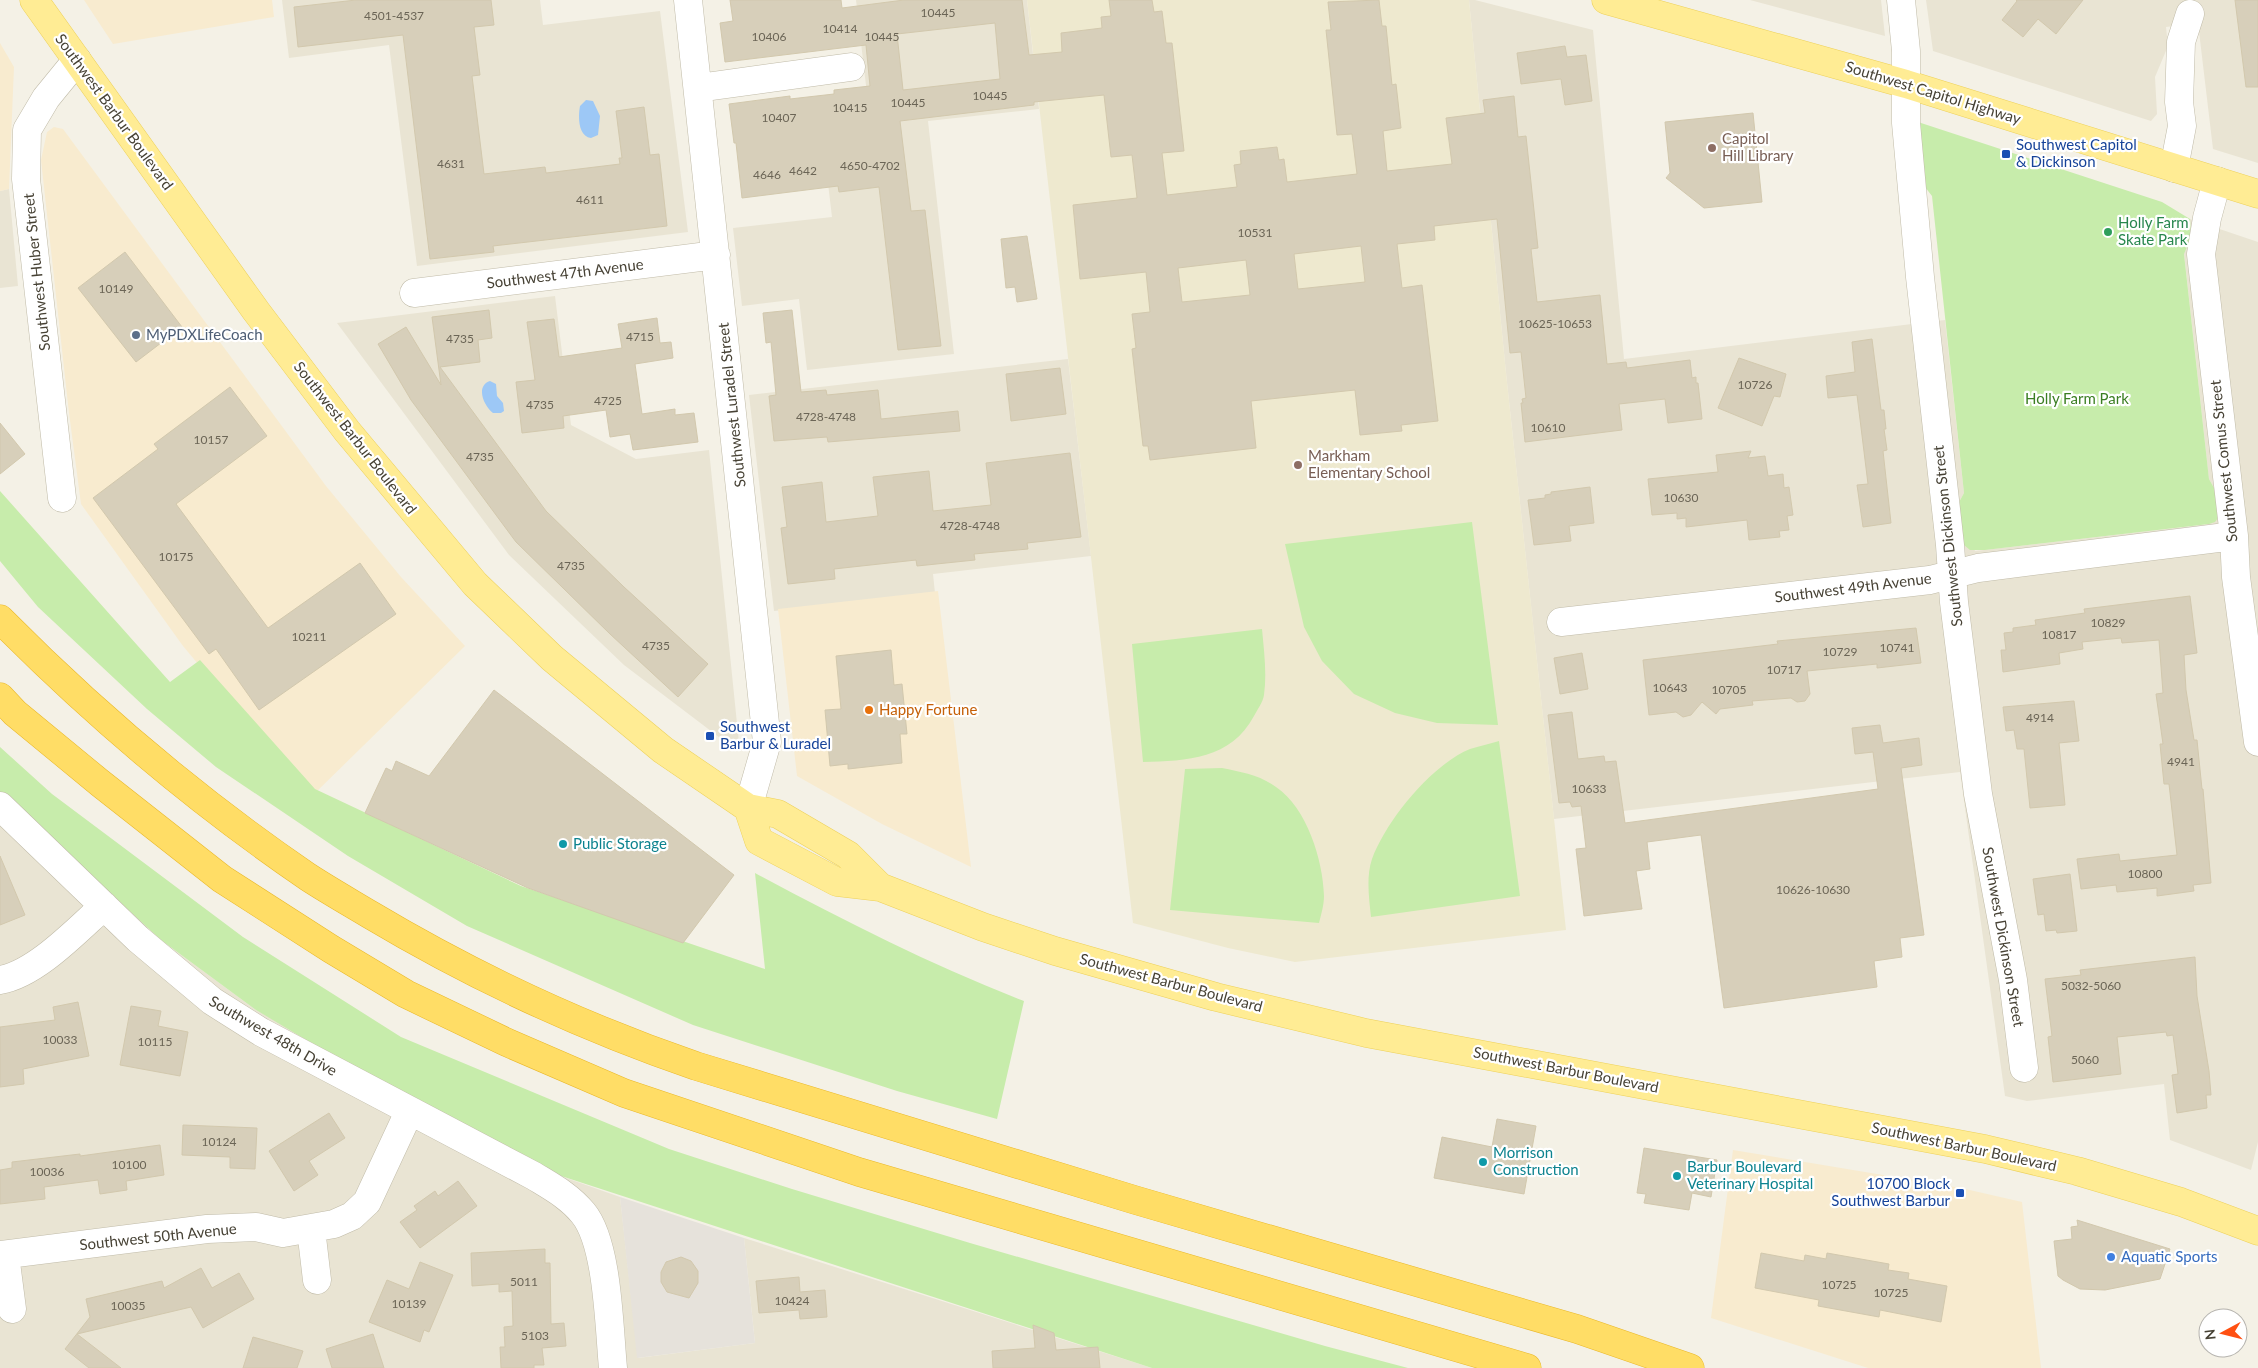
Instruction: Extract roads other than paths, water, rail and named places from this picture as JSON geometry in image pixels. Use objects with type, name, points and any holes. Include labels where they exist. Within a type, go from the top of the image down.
[{"type":"highway","points":[[0,619],[133,745],[222,815],[310,878],[429,950],[528,999],[634,1045],[696,1066],[1126,1198],[1577,1329],[1690,1368]]},
{"type":"highway","points":[[0,697],[15,713],[107,789],[222,879],[331,949],[406,994],[506,1042],[624,1093],[859,1172],[1527,1368]]},
{"type":"main road","name":"Southwest Barbur Boulevard","points":[[34,0],[256,311],[347,431],[475,584],[552,658],[614,712],[694,773],[748,808],[759,841],[837,882],[880,887],[983,927],[1055,952],[1216,997],[1366,1033],[1985,1149],[2077,1171],[2172,1199],[2258,1231]]},
{"type":"main road","name":"Southwest Capitol Highway","points":[[1606,0],[1906,84],[2258,194]]},
{"type":"street","name":"Southwest Luradel Street","points":[[688,0],[767,742],[748,808]]},
{"type":"street","name":"Southwest Dickinson Street","points":[[1901,0],[1906,51],[1905,115],[1908,150],[1954,602],[1978,794],[2014,980],[2024,1068]]},
{"type":"street","points":[[2174,168],[2182,126],[2179,102],[2181,42],[2190,14]]},
{"type":"street","name":"Southwest Huber Street","points":[[62,498],[26,179],[27,130],[46,98],[77,60]]},
{"type":"street","points":[[698,88],[851,67]]},
{"type":"street","name":"Southwest Comus Street","points":[[2217,181],[2207,218],[2201,254],[2234,536],[2236,577],[2258,742]]},
{"type":"street","name":"Southwest 47th Avenue","points":[[414,293],[716,254]]},
{"type":"street","name":"Southwest 49th Avenue","points":[[1560,622],[1930,580],[1978,568],[2234,536]]},
{"type":"street","name":"Southwest 48th Drive","points":[[0,806],[156,956],[212,1001],[261,1032],[557,1189],[573,1202],[584,1214],[595,1234],[600,1249],[613,1368]]},
{"type":"street","points":[[0,980],[8,979],[30,967],[62,945],[104,906]]},
{"type":"street","name":"Southwest 50th Avenue","points":[[12,1310],[2,1255],[207,1230],[256,1228],[283,1233],[334,1224],[352,1216],[368,1202],[409,1112]]},
{"type":"street","points":[[311,1229],[317,1280]]},
{"type":"water","points":[[586,100],[593,101],[600,116],[598,135],[591,138],[587,137],[581,130],[579,120],[580,106]]},
{"type":"water","points":[[490,381],[496,384],[497,396],[503,403],[504,411],[501,413],[493,413],[482,396],[483,387]]},
{"type":"place","name":"Capitol Hill Library","points":[[1712,148]]},
{"type":"place","name":"Southwest Capitol & Dickinson","points":[[2006,154]]},
{"type":"place","name":"Holly Farm Skate Park","points":[[2108,232]]},
{"type":"place","name":"MyPDXLifeCoach","points":[[136,335]]},
{"type":"place","name":"Markham Elementary School","points":[[1298,465]]},
{"type":"place","name":"Happy Fortune","points":[[869,710]]},
{"type":"place","name":"Southwest Barbur & Luradel","points":[[710,736]]},
{"type":"place","name":"Public Storage","points":[[563,844]]},
{"type":"place","name":"Morrison Construction","points":[[1483,1162]]},
{"type":"place","name":"Barbur Boulevard Veterinary Hospital","points":[[1677,1176]]},
{"type":"place","name":"10700 Block Southwest Barbur","points":[[1960,1193]]},
{"type":"place","name":"Aquatic Sports","points":[[2111,1257]]},
{"type":"park label","name":"Holly Farm Park","points":[[2077,399]]}]
